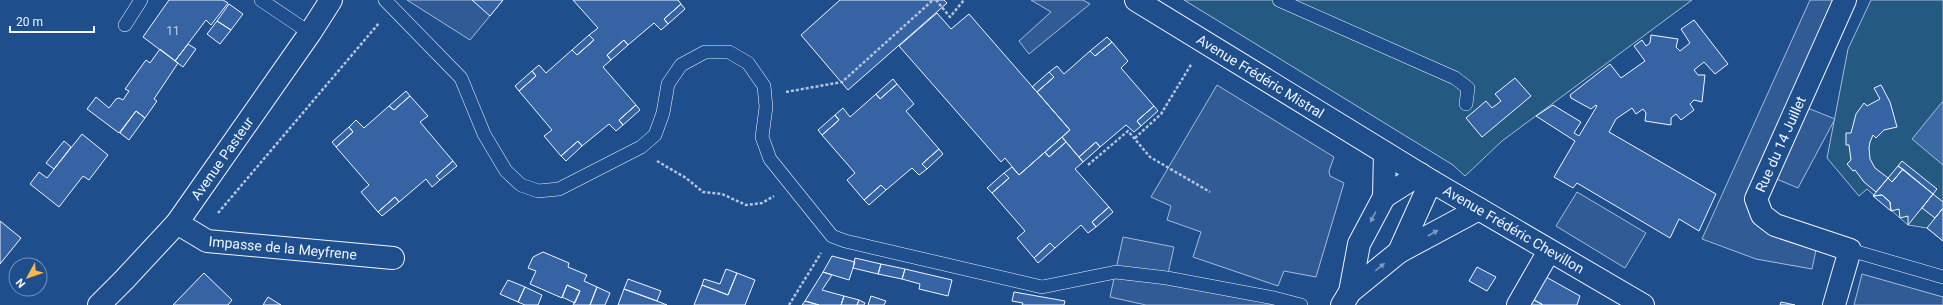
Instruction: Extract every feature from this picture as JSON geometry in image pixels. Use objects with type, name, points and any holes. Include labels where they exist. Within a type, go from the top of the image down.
[{"type":"street","name":"Avenue Pasteur","points":[[99,305],[177,223],[332,0]]},
{"type":"street","name":"Avenue Frédéric Mistral","points":[[1136,0],[1385,153]]},
{"type":"street","name":"Rue du 14 Juillet","points":[[1845,0],[1756,200],[1762,215],[1775,224],[1850,250]]},
{"type":"street","points":[[1346,298],[1359,244],[1384,196],[1385,153]]},
{"type":"street","name":"Avenue Frédéric Chevillon","points":[[1385,153],[1643,305]]},
{"type":"street","points":[[1384,196],[1426,177]]},
{"type":"street","points":[[1399,252],[1426,177]]},
{"type":"street","points":[[1346,298],[1399,252],[1479,209]]},
{"type":"street","name":"Impasse de la Meyfrene","points":[[177,223],[207,242],[393,258]]},
{"type":"street","points":[[1834,305],[1850,250]]},
{"type":"street","points":[[1518,305],[1550,251]]},
{"type":"lane","points":[[125,25],[141,0]]},
{"type":"lane","points":[[261,0],[310,33]]},
{"type":"lane","points":[[1279,0],[1455,78],[1468,88],[1466,104]]},
{"type":"lane","points":[[389,3],[461,78],[484,134],[506,171],[521,185],[538,191],[559,189],[641,147],[655,135],[664,113],[668,84],[681,66],[705,52],[729,52],[748,63],[764,86],[766,107],[762,137],[770,159],[832,236],[845,241],[1042,287],[1116,272],[1167,278],[1274,298],[1301,305]]},
{"type":"lane","points":[[1850,250],[1943,278]]},
{"type":"path","points":[[765,96],[842,82],[933,0]]},
{"type":"path","points":[[936,0],[950,17],[964,0]]},
{"type":"path","points":[[198,236],[389,3]]},
{"type":"path","points":[[1135,138],[1161,114],[1205,42]]},
{"type":"path","points":[[1088,165],[1128,131],[1150,157],[1210,192]]},
{"type":"path","points":[[641,147],[654,160],[686,178],[703,192],[722,194],[746,205],[762,203],[791,184]]},
{"type":"path","points":[[789,305],[832,236]]},
{"type":"shaded area","points":[[407,0],[503,0],[470,40]]},
{"type":"shaded area","points":[[1031,0],[1083,0],[1090,4],[1029,54],[1019,41],[1051,12]]},
{"type":"shaded area","points":[[1184,0],[1692,0],[1502,141],[1465,176],[1453,165]]},
{"type":"shaded area","points":[[1810,0],[1845,0],[1800,105],[1835,119],[1798,188],[1767,175],[1762,215],[1818,240],[1812,269],[1756,259],[1702,239]]},
{"type":"shaded area","points":[[1871,0],[1943,0],[1943,241],[1927,228],[1908,225],[1867,189],[1859,196],[1827,158],[1848,49]]},
{"type":"shaded area","points":[[1217,85],[1334,157],[1329,171],[1330,176],[1344,183],[1316,277],[1284,271],[1278,286],[1193,257],[1201,232],[1167,220],[1171,206],[1151,197]]},
{"type":"shaded area","points":[[1943,101],[1943,165],[1912,139]]},
{"type":"shaded area","points":[[1577,192],[1646,233],[1625,268],[1556,226]]},
{"type":"shaded area","points":[[1123,237],[1174,247],[1167,278],[1288,305],[1146,305],[1110,297]]},
{"type":"shaded area","points":[[1862,274],[1943,297],[1943,305],[1854,305]]},
{"type":"building","points":[[169,0],[223,0],[228,3],[211,25],[206,20],[175,61],[143,37]]},
{"type":"building","points":[[472,0],[503,0],[490,16]]},
{"type":"building","points":[[573,0],[678,0],[681,4],[664,19],[668,24],[661,30],[654,23],[628,45],[624,40],[607,55],[611,60],[603,67],[636,105],[619,120],[623,125],[616,131],[609,124],[582,146],[578,141],[561,156],[544,136],[552,130],[519,91],[536,76],[532,71],[539,65],[546,73],[572,50],[577,55],[594,40],[589,35],[598,28]]},
{"type":"building","points":[[840,0],[944,0],[947,3],[848,90],[801,35]]},
{"type":"building","points":[[229,4],[243,14],[231,30],[217,21]]},
{"type":"building","points":[[681,4],[685,9],[668,24],[664,19]]},
{"type":"building","points":[[937,13],[951,29],[969,14],[1070,130],[1019,175],[1005,158],[1001,162],[899,46]]},
{"type":"building","points":[[1694,20],[1728,64],[1715,74],[1704,62],[1694,70],[1698,75],[1705,75],[1702,102],[1694,100],[1690,104],[1694,110],[1681,120],[1676,114],[1671,118],[1671,125],[1645,121],[1646,113],[1643,109],[1636,114],[1632,108],[1616,119],[1609,132],[1716,194],[1699,231],[1679,219],[1670,238],[1577,183],[1573,188],[1554,177],[1575,141],[1536,116],[1553,105],[1581,122],[1574,133],[1579,136],[1597,106],[1596,105],[1591,109],[1571,98],[1570,95],[1610,64],[1621,78],[1645,61],[1634,46],[1642,40],[1646,46],[1650,43],[1651,35],[1678,39],[1676,47],[1680,51],[1690,43],[1681,29]]},
{"type":"building","points":[[217,21],[231,30],[220,44],[207,34]]},
{"type":"building","points":[[589,35],[594,40],[577,55],[572,50]]},
{"type":"building","points":[[1107,37],[1112,42],[1095,56],[1090,51]]},
{"type":"building","points":[[624,40],[628,45],[611,60],[607,55]]},
{"type":"building","points":[[1112,42],[1128,61],[1121,68],[1154,106],[1137,121],[1141,126],[1134,132],[1126,125],[1100,147],[1096,142],[1079,157],[1062,137],[1070,130],[1037,92],[1054,77],[1049,72],[1057,66],[1064,74],[1090,51],[1095,56]]},
{"type":"building","points":[[188,44],[196,49],[183,67],[175,61]]},
{"type":"building","points":[[160,49],[178,63],[154,99],[157,101],[145,118],[136,111],[119,133],[87,109],[96,97],[109,108],[116,99],[119,98],[123,100],[129,91],[125,89],[146,60],[150,63]]},
{"type":"building","points":[[532,71],[536,76],[519,91],[515,86]]},
{"type":"building","points":[[1049,72],[1054,77],[1037,92],[1032,87]]},
{"type":"building","points":[[1515,78],[1531,96],[1482,137],[1466,118],[1486,101],[1492,108],[1501,101],[1495,94]]},
{"type":"building","points":[[893,79],[897,84],[880,99],[876,94]]},
{"type":"building","points":[[897,84],[914,104],[906,111],[939,149],[922,164],[927,169],[919,175],[912,168],[886,190],[881,185],[864,200],[847,180],[855,173],[822,135],[839,120],[835,115],[843,108],[850,117],[876,94],[880,99]]},
{"type":"building","points":[[1881,85],[1890,102],[1897,127],[1884,130],[1876,138],[1873,135],[1870,142],[1870,159],[1875,168],[1888,178],[1876,192],[1864,182],[1855,170],[1853,171],[1847,164],[1851,160],[1849,145],[1846,145],[1846,133],[1851,133],[1856,114],[1864,103],[1867,106],[1880,99],[1874,88]]},
{"type":"building","points":[[406,91],[410,96],[394,110],[389,106]]},
{"type":"building","points":[[410,96],[428,116],[420,122],[453,161],[436,176],[440,180],[432,187],[426,179],[399,202],[395,197],[378,212],[361,192],[369,185],[336,147],[353,132],[349,127],[356,120],[364,128],[389,106],[394,110]]},
{"type":"building","points":[[636,105],[640,110],[623,125],[619,120]]},
{"type":"building","points":[[1154,106],[1158,111],[1141,126],[1137,121]]},
{"type":"building","points":[[136,111],[145,118],[129,140],[120,133]]},
{"type":"building","points":[[835,115],[839,120],[822,135],[818,130]]},
{"type":"building","points":[[349,127],[353,132],[336,147],[332,142]]},
{"type":"building","points":[[82,134],[108,155],[89,180],[83,176],[59,207],[30,184],[39,172],[47,178]]},
{"type":"building","points":[[1062,137],[1066,142],[1049,157],[1045,152]]},
{"type":"building","points":[[64,141],[71,147],[54,169],[46,163]]},
{"type":"building","points":[[578,141],[582,146],[566,161],[561,156]]},
{"type":"building","points":[[1066,142],[1083,162],[1075,169],[1109,207],[1092,222],[1096,227],[1088,233],[1081,225],[1055,248],[1050,243],[1034,258],[1017,238],[1025,231],[992,193],[1009,178],[1004,173],[1012,167],[1019,175],[1045,152],[1049,157]]},
{"type":"building","points":[[1096,142],[1100,147],[1083,162],[1079,157]]},
{"type":"building","points":[[939,149],[943,154],[927,169],[922,164]]},
{"type":"building","points":[[453,161],[457,166],[440,180],[436,176]]},
{"type":"building","points":[[1902,161],[1937,189],[1933,194],[1898,166]]},
{"type":"building","points":[[1898,166],[1903,169],[1892,182],[1888,178]]},
{"type":"building","points":[[1903,169],[1933,194],[1908,225],[1908,216],[1900,218],[1899,209],[1891,211],[1890,202],[1882,195],[1873,196],[1888,178],[1892,182]]},
{"type":"building","points":[[1004,173],[1009,178],[992,193],[987,188]]},
{"type":"building","points":[[881,185],[886,190],[869,205],[864,200]]},
{"type":"building","points":[[1933,194],[1943,202],[1943,208],[1935,218],[1922,208]]},
{"type":"building","points":[[1882,195],[1890,202],[1891,211],[1873,196]]},
{"type":"building","points":[[395,197],[399,202],[382,216],[378,212]]},
{"type":"building","points":[[1109,207],[1113,212],[1096,227],[1092,222]]},
{"type":"building","points":[[1943,208],[1943,241],[1927,228]]},
{"type":"building","points":[[0,221],[21,238],[0,264]]},
{"type":"building","points":[[1050,243],[1055,248],[1038,263],[1034,258]]},
{"type":"building","points":[[543,252],[569,263],[568,267],[587,275],[584,281],[597,287],[590,305],[573,305],[580,291],[567,285],[562,298],[530,284],[536,271],[528,268],[533,257]]},
{"type":"building","points":[[832,256],[855,262],[849,280],[823,272]]},
{"type":"building","points":[[855,258],[881,264],[878,274],[853,268]]},
{"type":"building","points":[[881,264],[905,269],[902,279],[878,274]]},
{"type":"building","points":[[1477,267],[1496,277],[1487,291],[1469,281]]},
{"type":"building","points":[[726,269],[737,273],[728,295],[702,285],[704,279],[720,284]]},
{"type":"building","points":[[905,269],[952,280],[948,296],[919,289],[920,284],[902,279]]},
{"type":"building","points":[[823,272],[832,275],[822,290],[844,296],[841,305],[819,305],[805,301]]},
{"type":"building","points":[[204,273],[232,300],[228,305],[173,305]]},
{"type":"building","points":[[737,273],[755,280],[745,305],[694,305],[702,285],[728,295]]},
{"type":"building","points":[[1546,277],[1580,296],[1577,305],[1543,305],[1534,300]]},
{"type":"building","points":[[628,279],[661,291],[657,301],[624,289]]},
{"type":"building","points":[[508,280],[525,287],[518,302],[500,294]]},
{"type":"building","points":[[567,285],[580,291],[575,303],[562,297]]},
{"type":"building","points":[[525,287],[542,295],[538,305],[525,305],[518,302]]},
{"type":"building","points":[[597,287],[610,293],[605,305],[590,305]]},
{"type":"building","points":[[624,289],[657,301],[667,305],[618,305]]},
{"type":"building","points":[[1014,292],[1065,301],[1064,305],[1022,305],[1023,303],[1012,301]]},
{"type":"building","points":[[844,296],[859,300],[857,305],[841,305]]},
{"type":"building","points":[[871,296],[886,301],[884,305],[868,305]]},
{"type":"building","points":[[268,297],[281,305],[263,305]]},
{"type":"building","points":[[859,300],[865,303],[864,305],[857,305]]},
{"type":"building","points":[[1534,300],[1542,304],[1531,305]]},
{"type":"building","points":[[805,301],[819,305],[802,305]]},
{"type":"building","points":[[1781,302],[1795,305],[1780,305]]}]
